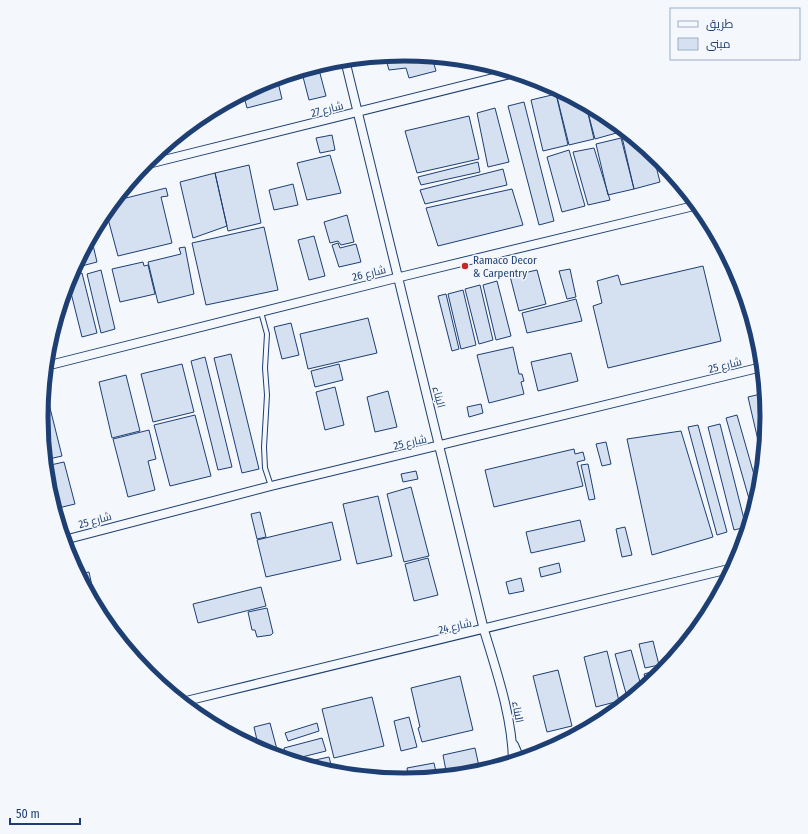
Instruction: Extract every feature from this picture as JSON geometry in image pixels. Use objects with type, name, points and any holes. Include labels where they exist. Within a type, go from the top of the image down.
[{"type":"street","name":"البناء","points":[[346,66],[396,278],[440,446],[484,630],[502,689],[512,740],[513,756]]},
{"type":"street","name":"شارع 27","points":[[155,162],[504,76]]},
{"type":"street","name":"شارع 26","points":[[52,364],[396,278],[691,207]]},
{"type":"street","name":"شارع 25","points":[[70,539],[271,486],[757,368]]},
{"type":"street","name":"شارع 24","points":[[189,700],[484,630],[725,570]]},
{"type":"street","name":"البناء","points":[[512,740],[518,754]]},
{"type":"lane","points":[[261,312],[267,334],[265,368],[267,395],[264,447],[265,468],[271,486]]},
{"type":"building","points":[[404,61],[434,63],[436,71],[409,78],[406,68],[389,70],[387,62]]},
{"type":"building","points":[[319,71],[326,96],[309,100],[303,76]]},
{"type":"building","points":[[278,84],[282,99],[247,108],[245,99]]},
{"type":"building","points":[[554,95],[556,96],[568,145],[543,151],[531,100]]},
{"type":"building","points":[[557,96],[588,112],[594,139],[569,145]]},
{"type":"building","points":[[524,102],[554,221],[539,225],[508,106]]},
{"type":"building","points":[[495,108],[509,162],[488,167],[477,113]]},
{"type":"building","points":[[588,113],[618,133],[595,139]]},
{"type":"building","points":[[469,116],[479,159],[417,173],[405,131]]},
{"type":"building","points":[[332,135],[335,150],[320,153],[316,138]]},
{"type":"building","points":[[622,137],[639,149],[656,165],[660,182],[634,189]]},
{"type":"building","points":[[621,138],[634,189],[608,195],[596,144]]},
{"type":"building","points":[[594,148],[610,200],[588,205],[573,152]]},
{"type":"building","points":[[569,150],[585,206],[562,212],[547,157]]},
{"type":"building","points":[[330,155],[341,193],[307,200],[297,163]]},
{"type":"building","points":[[478,162],[480,172],[421,185],[418,177]]},
{"type":"building","points":[[249,165],[261,223],[228,231],[215,173]]},
{"type":"building","points":[[503,169],[507,185],[425,204],[420,190]]},
{"type":"building","points":[[215,173],[227,226],[193,238],[180,182]]},
{"type":"building","points":[[293,184],[298,205],[274,210],[269,190]]},
{"type":"building","points":[[166,188],[168,196],[161,197],[172,243],[118,256],[108,219],[123,199]]},
{"type":"building","points":[[512,189],[523,225],[438,246],[426,208]]},
{"type":"building","points":[[347,215],[354,242],[341,245],[338,241],[330,243],[324,222]]},
{"type":"building","points":[[264,227],[278,290],[206,305],[192,243]]},
{"type":"building","points":[[314,236],[325,276],[309,280],[298,240]]},
{"type":"building","points":[[338,243],[340,248],[356,244],[361,262],[339,267],[332,245]]},
{"type":"building","points":[[93,245],[97,262],[82,266],[85,260]]},
{"type":"building","points":[[185,247],[194,294],[158,303],[148,262],[181,254],[179,248]]},
{"type":"building","points":[[143,262],[144,266],[148,265],[155,294],[120,302],[112,269]]},
{"type":"building","points":[[703,266],[721,341],[608,368],[593,306],[602,303],[597,281],[618,275],[621,285]]},
{"type":"building","points":[[570,269],[576,297],[567,299],[559,271]]},
{"type":"building","points":[[101,270],[115,329],[101,333],[87,274]]},
{"type":"building","points":[[537,270],[546,304],[519,311],[510,276]]},
{"type":"building","points":[[82,273],[97,333],[82,337],[71,292],[78,274]]},
{"type":"building","points":[[497,281],[511,336],[496,340],[483,285]]},
{"type":"building","points":[[480,285],[493,340],[479,344],[465,289]]},
{"type":"building","points":[[463,290],[476,345],[461,349],[448,294]]},
{"type":"building","points":[[446,294],[459,349],[452,351],[438,296]]},
{"type":"building","points":[[576,299],[582,321],[527,333],[522,313]]},
{"type":"building","points":[[368,318],[377,353],[308,369],[300,334]]},
{"type":"building","points":[[291,323],[299,355],[282,359],[274,327]]},
{"type":"building","points":[[513,347],[519,374],[522,374],[524,381],[521,382],[524,394],[489,403],[477,355]]},
{"type":"building","points":[[571,353],[578,381],[538,391],[531,362]]},
{"type":"building","points":[[231,354],[259,469],[242,473],[214,358]]},
{"type":"building","points":[[205,357],[232,467],[218,470],[191,361]]},
{"type":"building","points":[[182,364],[194,412],[153,422],[141,374]]},
{"type":"building","points":[[339,364],[343,380],[315,387],[311,371]]},
{"type":"building","points":[[126,375],[140,431],[112,438],[99,382]]},
{"type":"building","points":[[335,387],[344,425],[325,430],[316,392]]},
{"type":"building","points":[[388,391],[397,427],[375,432],[367,397]]},
{"type":"building","points":[[759,394],[759,443],[748,397]]},
{"type":"building","points":[[49,403],[62,456],[51,459]]},
{"type":"building","points":[[481,404],[483,413],[469,417],[467,407]]},
{"type":"building","points":[[195,415],[211,476],[170,486],[154,425]]},
{"type":"building","points":[[737,415],[755,477],[750,501],[726,418]]},
{"type":"building","points":[[720,424],[744,520],[742,528],[734,530],[708,427]]},
{"type":"building","points":[[698,425],[727,532],[717,535],[688,427]]},
{"type":"building","points":[[149,430],[156,459],[148,461],[155,490],[128,497],[113,439]]},
{"type":"building","points":[[681,431],[713,537],[652,555],[627,439]]},
{"type":"building","points":[[606,442],[611,464],[602,466],[596,444]]},
{"type":"building","points":[[574,449],[575,454],[583,452],[585,460],[577,462],[583,486],[494,507],[485,470]]},
{"type":"building","points":[[64,462],[75,504],[60,508],[51,465]]},
{"type":"building","points":[[588,464],[595,499],[589,500],[581,465]]},
{"type":"building","points":[[416,471],[418,479],[403,482],[401,474]]},
{"type":"building","points":[[411,487],[429,556],[404,562],[387,494]]},
{"type":"building","points":[[378,496],[392,556],[357,564],[343,504]]},
{"type":"building","points":[[260,512],[266,537],[257,539],[251,514]]},
{"type":"building","points":[[580,520],[585,541],[531,553],[526,532]]},
{"type":"building","points":[[332,522],[341,560],[266,577],[257,540]]},
{"type":"building","points":[[625,527],[632,555],[622,557],[616,529]]},
{"type":"building","points":[[428,558],[438,595],[414,601],[405,564]]},
{"type":"building","points":[[559,563],[561,572],[541,577],[539,568]]},
{"type":"building","points":[[89,572],[93,588],[85,574],[84,573]]},
{"type":"building","points":[[521,578],[524,591],[509,594],[506,582]]},
{"type":"building","points":[[261,587],[266,606],[198,623],[193,604]]},
{"type":"building","points":[[267,608],[273,633],[271,635],[257,637],[255,630],[252,630],[248,612]]},
{"type":"building","points":[[653,641],[659,665],[645,668],[639,644]]},
{"type":"building","points":[[631,650],[640,684],[626,695],[615,654]]},
{"type":"building","points":[[607,651],[619,701],[596,707],[584,657]]},
{"type":"building","points":[[558,670],[572,726],[547,732],[533,676]]},
{"type":"building","points":[[654,671],[645,679],[644,674]]},
{"type":"building","points":[[460,676],[473,730],[422,742],[411,688]]},
{"type":"building","points":[[372,697],[384,746],[334,758],[322,709]]},
{"type":"building","points":[[409,717],[417,747],[401,751],[394,721]]},
{"type":"building","points":[[270,723],[277,749],[257,741],[254,727]]},
{"type":"building","points":[[317,723],[319,731],[288,741],[285,733]]},
{"type":"building","points":[[322,738],[326,751],[301,757],[285,752],[284,748]]},
{"type":"building","points":[[475,748],[479,765],[446,770],[443,755]]},
{"type":"building","points":[[329,757],[331,765],[312,761]]},
{"type":"building","points":[[434,763],[436,771],[408,773],[407,768]]},
{"type":"place","name":"Ramaco Decor & Carpentry","points":[[465,266]]}]
